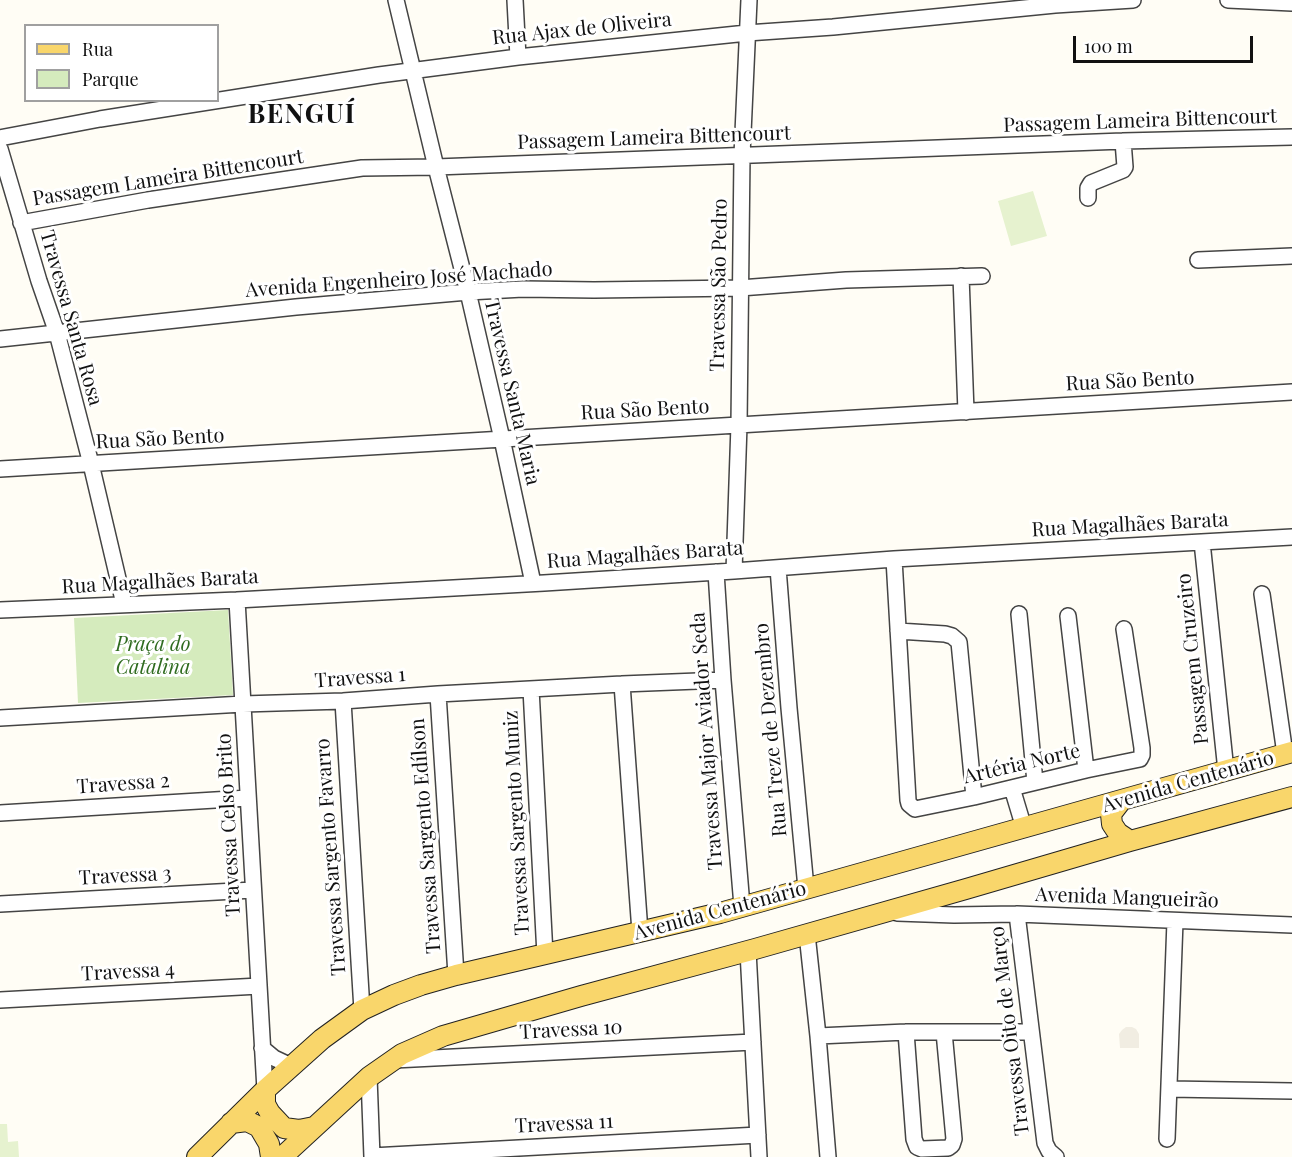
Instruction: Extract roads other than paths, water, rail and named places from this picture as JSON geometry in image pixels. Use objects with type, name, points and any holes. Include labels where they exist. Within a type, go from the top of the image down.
[{"type":"main road","name":"Avenida Centenário","points":[[197,1157],[265,1090],[322,1039],[362,1010],[394,995],[456,975],[742,906],[1288,753]]},
{"type":"main road","name":"Avenida Centenário","points":[[282,1157],[369,1077],[391,1060],[427,1042],[476,1026],[748,951],[1130,841],[1292,798]]},
{"type":"main road","points":[[1121,801],[1111,814],[1112,824],[1122,837],[1130,841]]},
{"type":"main road","points":[[1084,811],[1099,818],[1104,827],[1105,838],[1099,850]]},
{"type":"main road","points":[[265,1090],[265,1104],[284,1128],[299,1130],[314,1127]]},
{"type":"main road","points":[[231,1123],[248,1121],[259,1127],[269,1144],[270,1157]]},
{"type":"street","name":"Travessa Santa Maria","points":[[396,0],[468,292],[532,583]]},
{"type":"street","points":[[515,0],[518,57]]},
{"type":"street","name":"Travessa São Pedro","points":[[734,571],[739,425],[742,155],[749,0]]},
{"type":"street","name":"Rua Ajax de Oliveira","points":[[219,100],[412,70],[518,57],[747,33],[1133,0]]},
{"type":"street","points":[[1228,0],[1292,3]]},
{"type":"street","name":"Rua Ajax de Oliveira","points":[[0,138],[208,102]]},
{"type":"street","name":"Passagem Lameira Bittencourt","points":[[21,223],[137,202],[362,168],[1292,137]]},
{"type":"street","points":[[1088,198],[1088,188],[1091,183],[1123,170],[1125,167],[1123,141]]},
{"type":"street","name":"Travessa Santa Rosa","points":[[0,149],[21,223],[57,333],[124,604]]},
{"type":"street","points":[[1198,260],[1292,256]]},
{"type":"street","points":[[961,276],[966,412]]},
{"type":"street","name":"Avenida Engenheiro José Machado","points":[[0,339],[297,307],[468,292],[524,289],[740,288],[846,280],[982,276]]},
{"type":"street","name":"Rua São Bento","points":[[0,469],[1292,392]]},
{"type":"street","name":"Rua Magalhães Barata","points":[[0,610],[237,600],[1292,537]]},
{"type":"street","name":"Passagem Cruzeiro","points":[[1202,542],[1226,771]]},
{"type":"street","points":[[894,559],[898,631],[945,634],[959,642],[974,797]]},
{"type":"street","name":"Rua Treze de Dezembro","points":[[778,568],[806,888]]},
{"type":"street","name":"Travessa Major Aviador Seda","points":[[716,572],[742,906]]},
{"type":"street","points":[[1262,594],[1288,753]]},
{"type":"street","name":"Travessa Celso Brito","points":[[237,600],[265,1090]]},
{"type":"street","points":[[1018,614],[1035,782]]},
{"type":"street","points":[[1068,616],[1086,770]]},
{"type":"street","name":"Artéria Norte","points":[[898,631],[908,800],[912,807],[918,809],[1138,760],[1142,755],[1142,748],[1124,629]]},
{"type":"street","name":"Travessa 1","points":[[0,718],[723,680]]},
{"type":"street","points":[[622,684],[640,932]]},
{"type":"street","name":"Travessa Sargento Muniz","points":[[531,689],[545,955]]},
{"type":"street","name":"Travessa Sargento Edílson","points":[[438,694],[456,975]]},
{"type":"street","name":"Travessa Sargento Favarro","points":[[343,701],[362,1010]]},
{"type":"street","points":[[1012,788],[1024,828]]},
{"type":"street","name":"Travessa 2","points":[[0,813],[248,798]]},
{"type":"street","points":[[960,915],[955,911],[954,901],[966,889]]},
{"type":"street","name":"Travessa 3","points":[[0,904],[253,890]]},
{"type":"street","name":"Avenida Mangueirão","points":[[882,913],[1017,914],[1292,925]]},
{"type":"street","name":"Travessa Oito de Março","points":[[1017,914],[1045,1143],[1056,1157]]},
{"type":"street","points":[[1167,1139],[1175,921]]},
{"type":"street","points":[[807,934],[828,1157]]},
{"type":"street","points":[[748,951],[759,1157]]},
{"type":"street","name":"Travessa 4","points":[[0,1000],[259,986]]},
{"type":"street","points":[[818,1036],[906,1032],[1031,1032]]},
{"type":"street","points":[[906,1032],[914,1139],[917,1147],[922,1149],[948,1148],[954,1139],[944,1032]]},
{"type":"street","name":"Travessa 10","points":[[391,1060],[753,1042]]},
{"type":"street","points":[[262,1048],[274,1058],[291,1066]]},
{"type":"street","points":[[369,1077],[372,1157]]},
{"type":"street","points":[[1169,1089],[1292,1091]]},
{"type":"street","name":"Travessa 11","points":[[372,1157],[758,1135]]},
{"type":"district","name":"BENGUÍ","points":[[302,115]]},
{"type":"park label","name":"Praça do Catalina","points":[[153,656]]}]
